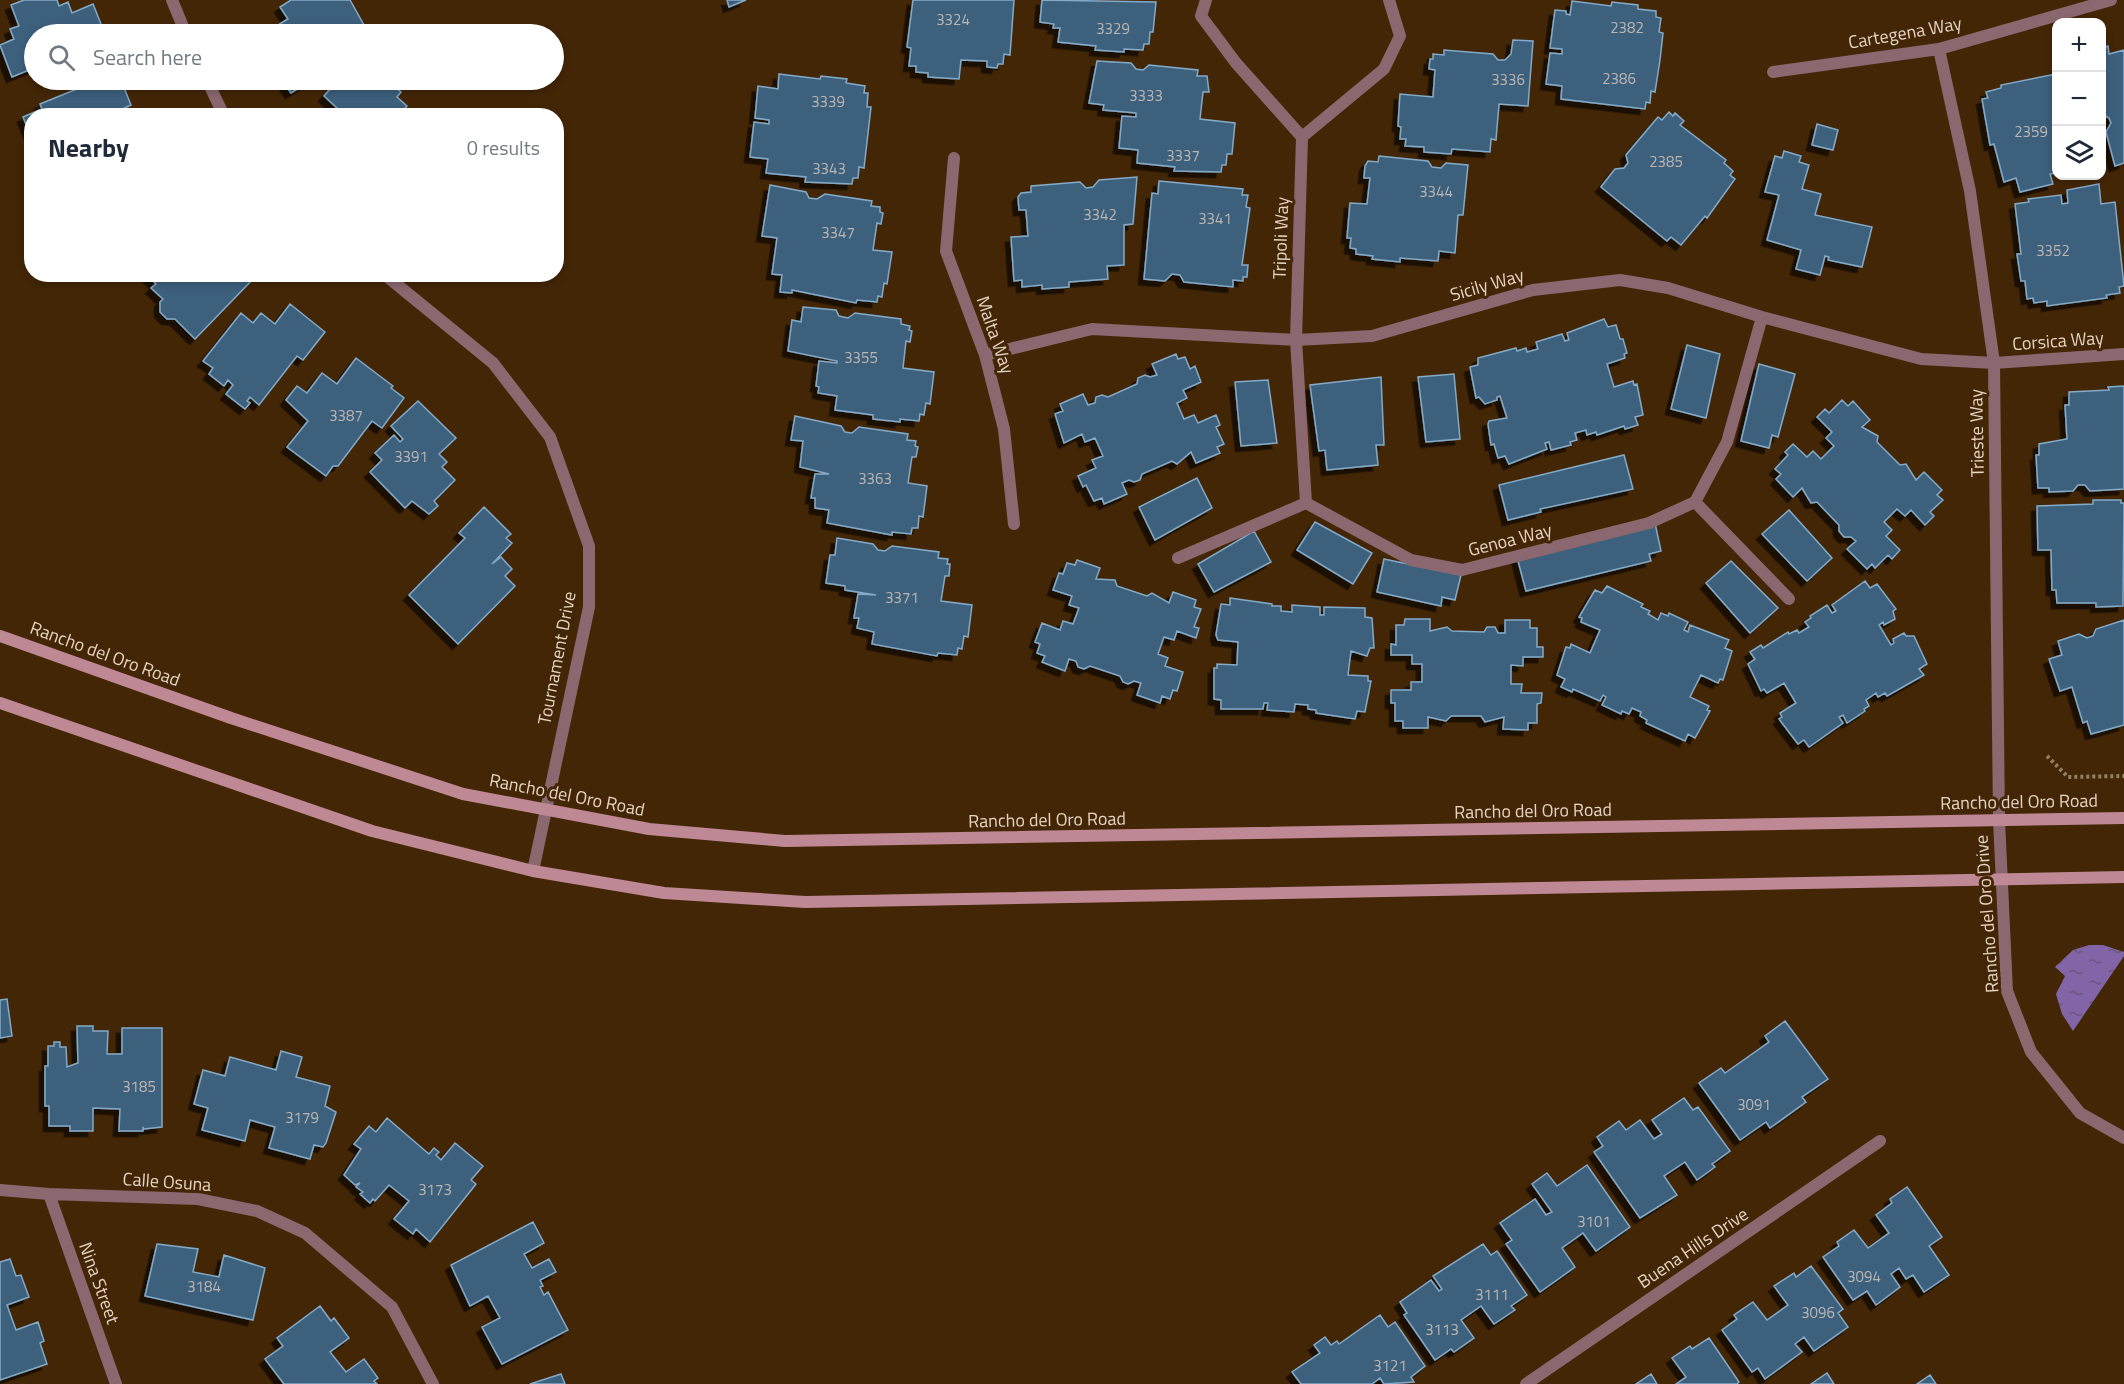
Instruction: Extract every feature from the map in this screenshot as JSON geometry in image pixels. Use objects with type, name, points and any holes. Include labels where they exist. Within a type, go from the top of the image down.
[{"type":"main road","name":"Rancho del Oro Road","points":[[0,636],[231,718],[463,794],[649,829],[785,841],[2124,818]]},
{"type":"main road","points":[[0,703],[372,831],[533,871],[664,893],[805,902],[2124,877]]},
{"type":"street","points":[[172,0],[182,24]]},
{"type":"street","points":[[1206,0],[1201,16],[1236,63],[1302,137],[1383,69],[1400,36],[1389,0]]},
{"type":"street","name":"Cartegena Way","points":[[1773,72],[1939,49],[2111,0]]},
{"type":"street","name":"Trieste Way","points":[[1939,49],[1970,191],[1994,363],[1999,820]]},
{"type":"street","points":[[212,90],[220,108]]},
{"type":"street","name":"Tripoli Way","points":[[1296,340],[1302,137]]},
{"type":"street","name":"Malta Way","points":[[954,158],[946,251],[985,355],[1004,429],[1014,524]]},
{"type":"street","name":"Sicily Way","points":[[985,355],[1092,329],[1296,340],[1372,336],[1533,290],[1620,279],[1668,288],[1762,317],[1921,359],[1994,363]]},
{"type":"street","name":"Tournament Drive","points":[[394,282],[493,363],[550,437],[589,546],[589,607],[533,871]]},
{"type":"street","points":[[1762,317],[1728,442],[1695,502],[1789,599]]},
{"type":"street","points":[[1178,558],[1306,503],[1296,340]]},
{"type":"street","name":"Corsica Way","points":[[1994,363],[2124,354]]},
{"type":"street","name":"Genoa Way","points":[[1306,503],[1411,560],[1462,570],[1649,523],[1695,502]]},
{"type":"street","name":"Rancho del Oro Drive","points":[[1999,820],[2004,879],[2007,991],[2031,1052],[2080,1113],[2124,1138]]},
{"type":"street","name":"Buena Hills Drive","points":[[1532,1382],[1880,1141]]},
{"type":"street","name":"Calle Osuna","points":[[0,1190],[198,1199],[257,1211],[305,1233],[392,1307],[433,1384]]},
{"type":"street","name":"Nina Street","points":[[49,1194],[116,1384]]},
{"type":"path","points":[[2047,756],[2068,777],[2124,776]]},
{"type":"water","points":[[2089,945],[2103,945],[2124,952],[2124,956],[2073,1031],[2062,1014],[2056,994],[2065,976],[2055,967],[2073,950]]},
{"type":"building","points":[[24,0],[57,0],[59,6],[68,2],[72,13],[93,4],[101,24],[24,24],[24,72],[12,77],[0,45],[14,39],[10,29],[19,26],[11,5]]},
{"type":"building","points":[[291,0],[350,0],[363,24],[280,24],[288,19],[280,7]]},
{"type":"building","points":[[727,0],[746,0],[729,7]]},
{"type":"building","points":[[913,0],[1014,0],[1010,55],[1004,54],[1003,64],[998,64],[997,68],[987,67],[987,61],[961,60],[959,79],[928,77],[928,73],[916,72],[916,66],[909,66],[911,48],[907,47]]},
{"type":"building","points":[[1042,0],[1156,2],[1153,32],[1150,32],[1149,44],[1144,44],[1143,50],[1124,49],[1124,52],[1095,50],[1096,46],[1058,42],[1060,28],[1053,28],[1054,24],[1040,22]]},
{"type":"building","points":[[1572,1],[1611,6],[1612,2],[1638,5],[1638,9],[1656,11],[1656,17],[1661,18],[1659,32],[1663,33],[1655,92],[1651,91],[1650,103],[1646,102],[1645,109],[1561,99],[1562,86],[1546,84],[1550,53],[1562,54],[1562,49],[1550,48],[1555,10],[1566,11],[1566,14],[1570,15]]},
{"type":"building","points":[[1513,40],[1533,41],[1528,106],[1499,104],[1496,140],[1491,139],[1490,152],[1452,149],[1451,154],[1424,152],[1424,147],[1405,146],[1406,139],[1400,139],[1401,127],[1398,126],[1400,94],[1433,97],[1435,70],[1429,69],[1433,54],[1444,55],[1444,50],[1493,54],[1498,60],[1505,60],[1511,54]]},
{"type":"building","points":[[2108,46],[2109,54],[2124,50],[2124,163],[2115,166],[2106,132],[2111,123],[2106,116],[2106,47]]},
{"type":"building","points":[[1097,61],[1131,63],[1136,69],[1143,70],[1149,65],[1198,70],[1197,76],[1207,76],[1209,92],[1203,92],[1200,119],[1235,123],[1232,154],[1227,154],[1226,165],[1222,165],[1221,172],[1174,171],[1175,167],[1137,163],[1138,150],[1119,148],[1122,116],[1136,117],[1136,113],[1103,110],[1104,105],[1089,103]]},
{"type":"building","points":[[779,74],[820,79],[821,76],[847,79],[846,83],[865,86],[864,93],[868,93],[867,107],[871,107],[864,168],[859,167],[858,178],[853,178],[852,184],[805,182],[806,177],[766,173],[768,159],[750,157],[754,122],[769,124],[769,120],[755,118],[758,86],[778,89]]},
{"type":"building","points":[[2052,75],[2052,174],[2050,174],[2053,184],[2020,192],[2016,178],[2004,182],[1994,144],[1990,145],[1982,99],[1988,98],[1986,92],[2001,88],[2001,85]]},
{"type":"building","points":[[74,90],[125,90],[131,105],[125,108],[42,108],[40,104]]},
{"type":"building","points":[[329,90],[399,90],[401,92],[397,97],[407,106],[405,108],[337,108],[324,96]]},
{"type":"building","points":[[1669,112],[1673,116],[1675,113],[1684,121],[1680,125],[1726,160],[1724,163],[1733,171],[1730,175],[1735,179],[1707,218],[1705,216],[1681,245],[1671,237],[1667,241],[1601,187],[1615,169],[1624,168],[1628,163],[1626,155],[1658,117],[1662,120]]},
{"type":"building","points":[[1817,124],[1838,130],[1833,150],[1812,145]]},
{"type":"building","points":[[1784,151],[1801,156],[1799,162],[1809,165],[1802,189],[1821,194],[1815,215],[1872,227],[1862,267],[1828,260],[1829,257],[1825,256],[1820,275],[1796,269],[1801,250],[1767,240],[1779,195],[1765,192],[1775,156],[1782,158]]},
{"type":"building","points":[[1379,156],[1428,161],[1432,167],[1441,168],[1446,163],[1468,165],[1463,215],[1458,215],[1455,253],[1439,251],[1438,261],[1400,258],[1400,262],[1372,259],[1373,256],[1356,254],[1356,249],[1350,248],[1351,238],[1347,238],[1350,203],[1367,204],[1370,178],[1364,178],[1365,166],[1368,161],[1378,162]]},
{"type":"building","points":[[1137,177],[1133,224],[1124,225],[1124,265],[1107,266],[1108,279],[1069,282],[1069,287],[1042,289],[1042,285],[1022,287],[1022,280],[1014,281],[1011,237],[1028,236],[1026,210],[1019,210],[1018,197],[1021,193],[1031,192],[1031,186],[1080,182],[1086,188],[1093,187],[1099,180]]},
{"type":"building","points":[[1159,181],[1243,189],[1242,195],[1248,195],[1246,207],[1250,208],[1242,265],[1248,265],[1247,277],[1243,277],[1243,281],[1233,280],[1233,287],[1184,282],[1180,275],[1172,274],[1165,281],[1144,279],[1152,193],[1158,194]]},
{"type":"building","points":[[2099,184],[2101,204],[2115,202],[2124,286],[2119,287],[2120,293],[2106,295],[2107,298],[2047,306],[2047,301],[2034,303],[2033,298],[2027,299],[2025,281],[2021,281],[2017,254],[2021,254],[2015,204],[2029,202],[2028,199],[2061,195],[2062,204],[2068,203],[2067,190]]},
{"type":"building","points":[[770,185],[806,192],[809,198],[817,199],[825,194],[872,201],[871,206],[880,207],[880,212],[883,213],[881,224],[877,223],[873,250],[892,252],[887,284],[884,283],[882,297],[878,296],[877,302],[857,300],[856,303],[792,290],[792,293],[780,292],[782,275],[772,274],[777,238],[762,236]]},
{"type":"building","points":[[154,282],[250,282],[195,339],[175,319],[167,319],[160,312],[160,302],[163,299],[151,288],[156,284]]},
{"type":"building","points":[[290,304],[325,332],[303,360],[297,356],[259,405],[250,397],[247,401],[250,403],[245,409],[226,394],[233,385],[228,380],[224,386],[209,374],[213,368],[203,361],[241,313],[253,323],[261,313],[275,324]]},
{"type":"building","points":[[803,307],[836,310],[839,316],[848,318],[855,313],[901,319],[901,324],[910,326],[909,330],[912,331],[910,342],[906,341],[903,368],[934,372],[930,404],[926,403],[924,415],[920,414],[919,421],[900,419],[900,422],[873,419],[873,415],[835,410],[837,396],[818,393],[819,387],[816,386],[819,361],[837,363],[837,361],[788,351],[792,320],[801,322]]},
{"type":"building","points":[[1604,319],[1608,327],[1616,325],[1620,339],[1623,339],[1627,353],[1624,354],[1625,358],[1607,364],[1614,387],[1633,381],[1634,385],[1637,384],[1643,415],[1635,417],[1638,425],[1625,429],[1624,426],[1597,435],[1596,432],[1587,435],[1586,430],[1575,433],[1577,440],[1570,442],[1571,445],[1551,450],[1549,442],[1545,443],[1547,449],[1509,464],[1505,456],[1498,458],[1494,444],[1491,445],[1488,424],[1489,421],[1507,418],[1500,396],[1497,400],[1485,404],[1479,397],[1476,398],[1470,367],[1478,365],[1478,358],[1516,348],[1517,351],[1526,348],[1527,352],[1538,349],[1536,342],[1562,334],[1565,341],[1569,340],[1567,333]]},
{"type":"building","points":[[1687,345],[1720,354],[1706,418],[1671,409]]},
{"type":"building","points":[[1176,354],[1178,359],[1185,357],[1190,369],[1195,366],[1201,382],[1183,390],[1187,398],[1177,403],[1184,419],[1194,415],[1198,423],[1216,415],[1220,425],[1216,427],[1224,444],[1217,447],[1220,453],[1196,463],[1191,452],[1177,464],[1172,461],[1142,474],[1140,480],[1134,482],[1129,480],[1122,483],[1127,494],[1104,504],[1102,498],[1094,501],[1086,485],[1083,487],[1078,476],[1096,468],[1092,460],[1103,456],[1095,438],[1085,442],[1082,434],[1064,443],[1055,414],[1063,411],[1060,404],[1083,394],[1088,405],[1095,403],[1096,397],[1102,395],[1108,397],[1137,384],[1138,378],[1145,375],[1150,377],[1157,375],[1152,364]]},
{"type":"building","points":[[356,358],[393,386],[391,388],[404,398],[382,428],[372,421],[338,466],[333,466],[326,476],[287,447],[308,421],[286,400],[297,386],[307,393],[322,373],[337,384]]},
{"type":"building","points":[[1759,364],[1795,374],[1778,437],[1772,435],[1769,448],[1741,441]]},
{"type":"building","points":[[1454,374],[1460,439],[1426,442],[1418,377]]},
{"type":"building","points":[[1381,377],[1384,445],[1376,445],[1378,465],[1327,470],[1325,450],[1319,451],[1310,385]]},
{"type":"building","points":[[1268,380],[1277,443],[1241,446],[1235,382]]},
{"type":"building","points":[[2124,386],[2124,489],[2090,491],[2085,485],[2078,485],[2073,491],[2049,492],[2049,488],[2038,488],[2036,455],[2039,455],[2039,444],[2067,439],[2065,405],[2069,405],[2069,392],[2109,390],[2108,387]]},
{"type":"building","points":[[1842,400],[1848,406],[1853,401],[1870,420],[1862,427],[1878,436],[1877,442],[1900,465],[1906,464],[1916,480],[1924,472],[1942,490],[1937,495],[1943,500],[1930,512],[1934,516],[1925,525],[1911,510],[1905,516],[1897,509],[1884,522],[1892,530],[1886,536],[1900,550],[1892,559],[1888,555],[1875,568],[1872,564],[1867,569],[1847,549],[1856,541],[1851,537],[1844,537],[1839,531],[1839,525],[1817,502],[1811,503],[1802,488],[1793,497],[1776,479],[1781,474],[1775,469],[1788,455],[1785,452],[1793,444],[1807,457],[1813,451],[1821,459],[1834,446],[1826,438],[1832,432],[1817,417],[1825,409],[1829,413]]},
{"type":"building","points":[[418,401],[456,438],[439,454],[447,462],[442,467],[455,480],[434,501],[438,506],[429,514],[412,501],[405,508],[370,472],[382,460],[375,453],[394,435],[400,442],[403,439],[391,426]]},
{"type":"building","points":[[795,416],[841,426],[845,432],[852,433],[859,427],[908,434],[907,440],[916,441],[915,446],[918,447],[916,457],[912,457],[908,483],[927,486],[923,517],[919,516],[918,528],[912,528],[911,534],[892,532],[892,535],[827,523],[829,510],[815,508],[815,498],[811,498],[815,474],[829,474],[800,467],[803,441],[791,440]]},
{"type":"building","points":[[1624,455],[1633,489],[1540,509],[1541,512],[1508,520],[1499,485]]},
{"type":"building","points":[[1197,478],[1212,508],[1155,540],[1139,507]]},
{"type":"building","points":[[2093,500],[2121,500],[2121,503],[2124,503],[2123,606],[2096,607],[2096,603],[2057,603],[2056,590],[2052,590],[2051,550],[2038,550],[2037,506],[2093,504]]},
{"type":"building","points":[[484,507],[511,534],[506,538],[512,543],[492,564],[501,557],[512,569],[505,576],[515,586],[458,644],[409,595],[465,538],[459,533]]},
{"type":"building","points":[[1789,510],[1832,558],[1807,581],[1762,534]]},
{"type":"building","points":[[1315,522],[1372,553],[1353,584],[1297,550]]},
{"type":"building","points":[[1655,523],[1661,551],[1649,554],[1651,561],[1526,591],[1517,557]]},
{"type":"building","points":[[1254,531],[1271,562],[1214,592],[1198,564]]},
{"type":"building","points":[[837,538],[873,544],[878,550],[885,551],[892,546],[939,552],[938,558],[948,559],[949,576],[945,576],[941,601],[972,605],[968,637],[964,636],[962,649],[958,648],[957,655],[938,653],[937,656],[872,644],[874,632],[857,628],[859,618],[854,618],[858,594],[876,595],[845,590],[845,586],[826,583],[830,555],[835,555]]},
{"type":"building","points":[[1384,559],[1461,575],[1455,600],[1442,597],[1441,606],[1377,592]]},
{"type":"building","points":[[1077,560],[1100,568],[1096,579],[1115,580],[1117,586],[1147,596],[1152,593],[1169,603],[1173,592],[1196,600],[1194,607],[1201,609],[1194,627],[1199,628],[1196,638],[1177,631],[1174,640],[1164,637],[1158,654],[1168,658],[1165,666],[1183,672],[1177,691],[1173,690],[1170,699],[1162,696],[1160,703],[1137,695],[1141,683],[1134,681],[1128,684],[1123,682],[1120,676],[1090,666],[1084,669],[1078,667],[1076,661],[1069,659],[1065,671],[1042,662],[1045,656],[1037,653],[1040,644],[1035,642],[1042,623],[1060,630],[1063,621],[1073,624],[1079,608],[1069,605],[1072,596],[1053,590],[1059,573],[1063,574],[1067,563],[1075,565]]},
{"type":"building","points":[[1731,561],[1778,608],[1750,633],[1706,583]]},
{"type":"building","points":[[1865,581],[1870,588],[1877,584],[1896,609],[1893,611],[1895,619],[1879,625],[1891,645],[1894,643],[1893,639],[1904,633],[1906,636],[1914,636],[1927,664],[1919,669],[1924,675],[1887,696],[1885,693],[1878,697],[1876,693],[1866,700],[1869,706],[1864,709],[1865,711],[1847,723],[1843,715],[1839,717],[1843,723],[1809,747],[1804,740],[1798,744],[1779,719],[1782,717],[1780,713],[1796,703],[1784,683],[1767,693],[1764,689],[1761,691],[1748,664],[1755,659],[1750,652],[1761,645],[1763,648],[1788,632],[1789,634],[1797,630],[1799,633],[1809,627],[1805,622],[1827,605],[1832,613],[1836,611],[1832,605]]},
{"type":"building","points":[[1607,586],[1643,604],[1641,607],[1650,611],[1648,614],[1658,620],[1661,613],[1668,616],[1669,613],[1688,622],[1684,630],[1688,632],[1690,625],[1729,640],[1725,648],[1732,651],[1723,680],[1720,679],[1718,683],[1701,675],[1690,697],[1709,706],[1707,710],[1710,711],[1695,738],[1688,734],[1685,741],[1646,723],[1647,720],[1640,716],[1641,712],[1632,708],[1629,714],[1622,711],[1621,714],[1602,705],[1606,697],[1603,695],[1600,701],[1573,689],[1572,692],[1561,687],[1565,679],[1557,675],[1566,647],[1570,648],[1571,644],[1590,653],[1600,630],[1581,622],[1582,618],[1579,617],[1595,590],[1602,593]]},
{"type":"building","points":[[1230,598],[1281,606],[1281,611],[1292,612],[1292,605],[1320,607],[1320,615],[1324,615],[1324,607],[1365,608],[1365,617],[1372,618],[1374,648],[1370,648],[1367,656],[1351,651],[1348,675],[1368,676],[1368,681],[1371,681],[1365,712],[1357,711],[1355,719],[1316,713],[1316,710],[1308,709],[1308,705],[1295,704],[1294,712],[1267,710],[1268,703],[1264,703],[1263,709],[1221,709],[1221,700],[1214,699],[1214,668],[1217,668],[1217,664],[1237,665],[1238,642],[1218,640],[1216,635],[1221,604],[1230,605]]},
{"type":"building","points":[[1405,619],[1430,619],[1430,631],[1447,627],[1452,631],[1484,632],[1487,627],[1495,627],[1498,633],[1505,633],[1505,620],[1530,620],[1530,628],[1537,628],[1537,647],[1543,647],[1543,657],[1523,657],[1523,666],[1511,665],[1511,684],[1522,684],[1521,693],[1542,693],[1541,703],[1537,704],[1537,723],[1528,723],[1528,730],[1503,729],[1504,717],[1485,722],[1481,716],[1451,716],[1446,721],[1428,717],[1428,728],[1403,728],[1403,721],[1395,721],[1395,703],[1391,703],[1391,690],[1411,690],[1411,682],[1422,682],[1422,664],[1412,664],[1412,655],[1391,655],[1391,644],[1396,645],[1396,625],[1404,625]]},
{"type":"building","points":[[2124,620],[2124,725],[2091,734],[2087,721],[2083,723],[2072,687],[2060,691],[2049,659],[2062,655],[2058,641],[2079,634],[2087,638],[2093,636],[2096,629]]},
{"type":"building","points":[[7,999],[12,1036],[0,1038],[0,1000]]},
{"type":"building","points":[[1785,1021],[1828,1079],[1802,1097],[1806,1102],[1770,1128],[1766,1122],[1740,1140],[1699,1083],[1721,1068],[1725,1073],[1769,1042],[1765,1036]]},
{"type":"building","points":[[77,1026],[93,1026],[93,1031],[108,1031],[107,1054],[122,1054],[122,1028],[162,1028],[162,1127],[144,1129],[143,1127],[143,1131],[119,1131],[120,1109],[93,1108],[93,1131],[70,1131],[70,1126],[49,1126],[49,1106],[45,1106],[45,1066],[48,1066],[48,1046],[54,1046],[54,1042],[60,1042],[60,1047],[66,1047],[67,1067],[78,1063]]},
{"type":"building","points":[[281,1051],[302,1057],[296,1077],[330,1086],[325,1106],[336,1112],[326,1143],[323,1147],[314,1145],[310,1159],[269,1148],[275,1127],[250,1120],[245,1141],[202,1130],[208,1108],[194,1104],[203,1070],[225,1076],[230,1057],[276,1070]]},
{"type":"building","points":[[1684,1098],[1693,1110],[1698,1107],[1730,1151],[1712,1164],[1715,1167],[1697,1180],[1685,1162],[1664,1176],[1677,1195],[1640,1218],[1594,1152],[1603,1146],[1597,1137],[1619,1121],[1626,1130],[1640,1120],[1654,1139],[1662,1134],[1652,1120]]},
{"type":"building","points":[[387,1118],[429,1154],[434,1148],[439,1152],[436,1155],[441,1160],[455,1143],[483,1166],[471,1180],[476,1184],[430,1242],[416,1229],[413,1234],[394,1219],[409,1201],[389,1185],[375,1201],[373,1199],[370,1203],[360,1194],[363,1192],[356,1187],[360,1183],[355,1185],[344,1175],[361,1149],[354,1144],[369,1126],[376,1132]]},
{"type":"building","points":[[1587,1165],[1630,1227],[1596,1251],[1583,1233],[1562,1248],[1575,1267],[1540,1292],[1506,1244],[1512,1240],[1500,1223],[1535,1199],[1546,1215],[1552,1212],[1532,1184],[1547,1173],[1557,1186]]},
{"type":"building","points":[[1907,1187],[1942,1237],[1929,1246],[1949,1275],[1924,1292],[1913,1275],[1906,1279],[1899,1268],[1891,1274],[1900,1287],[1876,1305],[1867,1291],[1853,1300],[1823,1257],[1839,1246],[1837,1242],[1854,1230],[1868,1248],[1889,1233],[1876,1215],[1892,1203],[1890,1199]]},
{"type":"building","points":[[533,1222],[544,1243],[524,1254],[532,1268],[549,1259],[556,1272],[540,1280],[543,1286],[540,1287],[544,1295],[548,1292],[568,1330],[502,1364],[482,1327],[500,1318],[488,1296],[470,1306],[451,1265]]},
{"type":"building","points":[[157,1244],[198,1249],[193,1272],[219,1277],[224,1255],[265,1268],[253,1320],[145,1296]]},
{"type":"building","points":[[1483,1244],[1491,1255],[1497,1251],[1527,1295],[1511,1306],[1515,1310],[1494,1324],[1481,1306],[1461,1320],[1474,1338],[1454,1352],[1451,1349],[1435,1360],[1404,1315],[1407,1313],[1400,1302],[1431,1280],[1439,1291],[1442,1289],[1433,1276]]},
{"type":"building","points":[[10,1259],[16,1276],[21,1275],[29,1297],[7,1305],[16,1330],[38,1322],[44,1341],[40,1343],[47,1364],[0,1380],[0,1262]]},
{"type":"building","points":[[1811,1266],[1843,1309],[1838,1313],[1848,1327],[1814,1351],[1804,1337],[1795,1344],[1802,1352],[1765,1379],[1758,1368],[1752,1372],[1722,1330],[1737,1319],[1734,1315],[1753,1302],[1767,1320],[1788,1305],[1774,1286],[1794,1273],[1796,1277]]},
{"type":"building","points":[[320,1306],[331,1321],[334,1318],[349,1338],[330,1352],[346,1372],[364,1359],[378,1378],[374,1381],[377,1384],[284,1384],[265,1359],[283,1346],[277,1338]]},
{"type":"building","points":[[1380,1315],[1388,1327],[1395,1322],[1425,1366],[1411,1377],[1414,1382],[1384,1384],[1380,1378],[1372,1384],[1301,1384],[1292,1372],[1320,1353],[1314,1345],[1325,1337],[1331,1345],[1337,1341],[1339,1344]]},
{"type":"building","points":[[1709,1338],[1739,1382],[1737,1384],[1676,1384],[1686,1377],[1672,1358],[1690,1346],[1692,1349]]},
{"type":"building","points":[[1827,1373],[1834,1384],[1811,1384]]},
{"type":"building","points":[[561,1374],[565,1384],[530,1384]]},
{"type":"building","points":[[1651,1374],[1657,1384],[1636,1384]]},
{"type":"building","points":[[1930,1375],[1936,1384],[1917,1384]]}]
